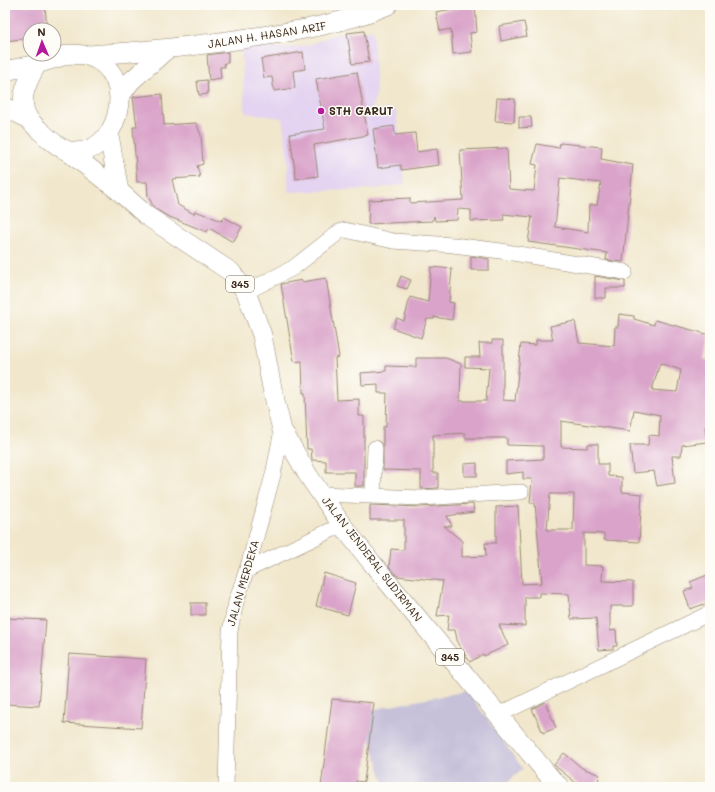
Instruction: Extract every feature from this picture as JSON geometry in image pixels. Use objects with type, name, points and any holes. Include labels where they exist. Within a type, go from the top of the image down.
[{"type":"main road","name":"JALAN H. HASAN ARIF","points":[[88,55],[166,50],[304,30],[348,20],[388,5]]},
{"type":"main road","points":[[66,150],[86,150],[101,143],[109,135],[116,115],[120,96],[131,81],[166,50]]},
{"type":"main road","points":[[5,71],[37,64],[70,54],[88,55],[104,65],[112,73],[116,80],[120,96]]},
{"type":"main road","points":[[27,118],[23,105],[23,95],[29,77],[37,64]]},
{"type":"main road","name":"345","points":[[5,107],[27,118],[52,142],[66,150]]},
{"type":"main road","points":[[109,135],[119,191]]},
{"type":"main road","name":"JALAN JENDERAL SUDIRMAN","points":[[66,150],[119,191],[147,216],[231,272],[246,292],[262,335],[282,430],[321,494],[342,525],[469,682],[554,782],[560,787]]},
{"type":"street","points":[[246,292],[293,268],[339,232],[345,230],[393,241],[453,245],[501,251],[625,272]]},
{"type":"street","name":"JALAN MERDEKA","points":[[226,787],[230,631],[236,602],[247,570],[273,475],[282,430]]},
{"type":"street","points":[[373,496],[375,448]]},
{"type":"street","points":[[321,494],[421,498],[521,492]]},
{"type":"street","points":[[247,570],[342,525]]},
{"type":"street","points":[[498,715],[710,613]]},
{"type":"shaded area","name":"STH GARUT","points":[[373,30],[376,94],[372,109],[396,110],[405,184],[374,189],[288,192],[288,159],[282,118],[245,113],[241,45],[287,48],[309,45],[338,33]]},
{"type":"shaded area","points":[[467,691],[523,769],[502,787],[385,787],[367,728],[370,710]]},
{"type":"building","points":[[5,5],[45,5],[46,22],[22,22],[22,39],[5,41]]},
{"type":"building","points":[[464,5],[475,5],[477,32],[470,33],[472,52],[453,54],[451,29],[440,31],[436,12],[464,7]]},
{"type":"building","points":[[524,22],[527,36],[501,41],[499,26]]},
{"type":"building","points":[[364,31],[369,62],[352,64],[347,33]]},
{"type":"building","points":[[228,52],[228,63],[224,63],[225,67],[220,67],[221,78],[209,80],[207,55]]},
{"type":"building","points":[[303,52],[305,69],[293,71],[295,88],[274,91],[272,77],[264,78],[261,59]]},
{"type":"building","points":[[357,72],[368,135],[314,145],[318,176],[296,179],[290,134],[325,129],[316,79]]},
{"type":"building","points":[[207,80],[208,94],[199,95],[197,81]]},
{"type":"building","points":[[162,94],[164,125],[196,123],[201,135],[203,164],[197,166],[200,177],[172,179],[178,205],[194,214],[195,211],[222,221],[224,217],[242,227],[233,242],[209,228],[207,232],[167,216],[154,208],[148,196],[147,182],[137,182],[133,127],[137,127],[133,97]]},
{"type":"building","points":[[497,98],[515,99],[514,122],[495,121]]},
{"type":"building","points":[[519,117],[531,117],[532,127],[519,128]]},
{"type":"building","points":[[394,126],[395,135],[415,133],[417,152],[437,149],[439,165],[401,170],[401,165],[378,168],[373,129]]},
{"type":"building","points":[[560,143],[602,147],[601,159],[633,165],[623,262],[606,260],[607,253],[528,242],[532,217],[503,214],[504,220],[471,221],[471,210],[458,209],[457,220],[435,221],[434,216],[432,221],[368,224],[369,200],[410,198],[410,203],[463,200],[460,150],[507,148],[509,189],[534,191],[537,165],[532,164],[537,144],[559,148]],"holes":[[[560,178],[601,183],[597,205],[589,205],[588,232],[555,227]]]},
{"type":"building","points":[[471,256],[489,259],[489,270],[471,270]]},
{"type":"building","points":[[431,267],[452,269],[449,302],[454,303],[452,320],[434,317],[434,319],[427,319],[421,338],[393,328],[397,318],[404,321],[410,297],[428,302]]},
{"type":"building","points":[[401,276],[411,280],[407,289],[397,286]]},
{"type":"building","points":[[595,276],[625,281],[625,288],[606,288],[606,298],[595,298]]},
{"type":"building","points":[[326,278],[339,357],[335,358],[337,400],[359,399],[359,416],[364,416],[364,486],[355,486],[355,472],[326,472],[326,461],[312,460],[311,449],[307,449],[302,361],[294,362],[281,284]]},
{"type":"building","points":[[619,314],[634,316],[634,319],[654,325],[655,320],[710,335],[704,359],[710,361],[710,427],[705,427],[707,442],[682,445],[681,456],[672,456],[675,483],[657,486],[654,471],[633,473],[630,445],[648,445],[649,435],[659,436],[660,415],[634,410],[630,431],[561,421],[561,447],[587,448],[588,444],[598,444],[598,464],[608,464],[608,476],[622,477],[622,492],[642,494],[639,542],[604,540],[604,534],[584,533],[584,565],[603,566],[602,581],[633,582],[633,606],[610,606],[610,631],[616,630],[617,646],[613,646],[613,649],[599,650],[596,618],[571,619],[569,594],[539,593],[539,597],[525,597],[525,626],[499,625],[508,645],[484,656],[483,654],[470,662],[458,644],[455,630],[447,630],[449,615],[437,616],[443,581],[397,576],[389,567],[391,549],[404,550],[404,520],[370,520],[370,505],[421,507],[473,504],[474,512],[447,516],[452,526],[444,526],[462,541],[462,557],[486,556],[485,543],[496,543],[496,507],[518,506],[522,584],[542,583],[535,503],[530,503],[532,479],[523,479],[523,472],[506,474],[506,461],[543,459],[543,446],[507,445],[507,438],[465,438],[465,433],[433,435],[433,473],[438,473],[438,488],[421,489],[421,471],[383,470],[383,427],[386,427],[387,393],[378,393],[378,384],[362,385],[361,373],[386,371],[386,366],[416,367],[416,358],[446,358],[461,364],[460,401],[486,401],[489,368],[465,367],[465,357],[480,357],[479,343],[492,343],[492,340],[503,340],[503,400],[515,401],[521,344],[536,345],[536,340],[553,340],[550,326],[575,321],[579,343],[614,346],[615,327],[618,327]],"holes":[[[660,363],[681,370],[677,392],[652,390]],[[550,494],[574,494],[573,530],[547,530]]]},
{"type":"building","points":[[477,463],[477,476],[464,476],[464,464]]},
{"type":"building","points":[[324,573],[356,583],[348,615],[316,606]]},
{"type":"building","points":[[710,574],[710,602],[690,609],[684,591],[693,588],[690,582]]},
{"type":"building","points":[[191,603],[205,603],[205,615],[191,615]]},
{"type":"building","points":[[5,618],[46,620],[39,706],[5,704]]},
{"type":"building","points":[[69,654],[146,659],[141,728],[64,723]]},
{"type":"building","points":[[332,699],[374,703],[364,782],[356,781],[355,787],[321,787]]},
{"type":"building","points":[[545,702],[556,728],[543,733],[532,709]]},
{"type":"building","points":[[564,753],[582,768],[600,775],[596,787],[581,787],[554,765]]},
{"type":"place","name":"STH GARUT","points":[[321,111]]}]
